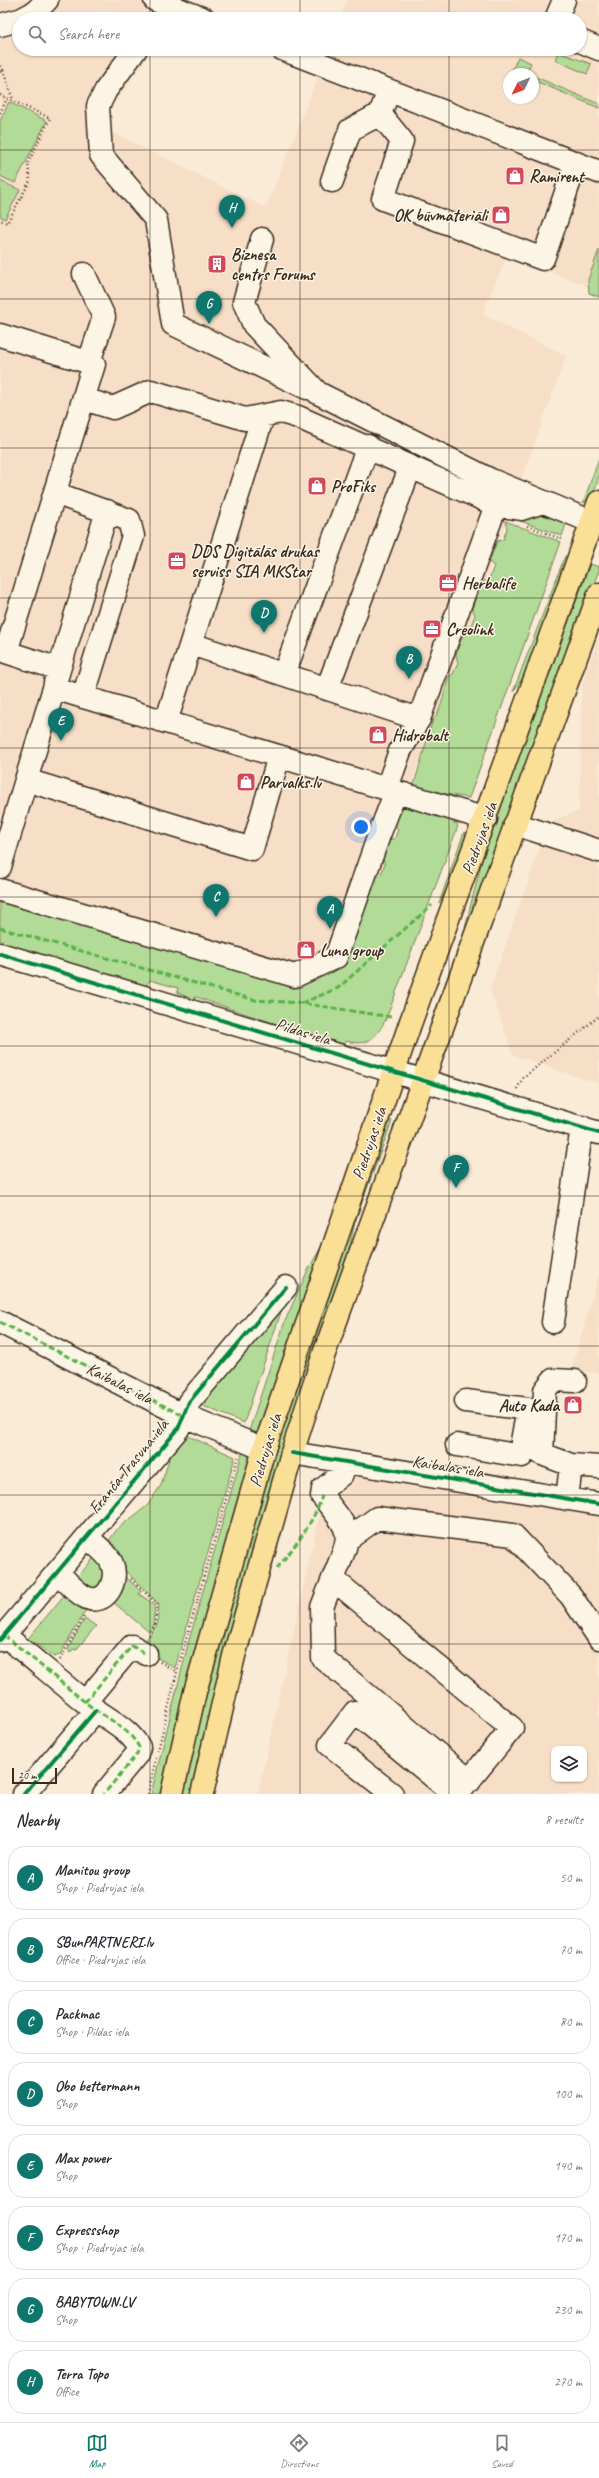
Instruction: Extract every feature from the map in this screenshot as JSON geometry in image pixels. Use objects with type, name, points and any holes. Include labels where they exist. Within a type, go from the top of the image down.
[{"type":"main road","name":"Piedrujas iela","points":[[172,1794],[195,1692],[264,1449],[394,1072],[596,512]]},
{"type":"main road","name":"Piedrujas iela","points":[[202,1794],[234,1656],[292,1454],[324,1354],[599,594]]},
{"type":"street","points":[[34,12],[47,0]]},
{"type":"street","points":[[559,12],[564,0]]},
{"type":"street","points":[[164,6],[182,12]]},
{"type":"street","points":[[0,25],[12,22]]},
{"type":"street","points":[[587,44],[599,50]]},
{"type":"street","points":[[131,56],[106,90],[98,106],[101,155],[156,220],[173,324],[318,393],[491,480],[543,502],[596,512]]},
{"type":"street","points":[[300,56],[599,172]]},
{"type":"street","points":[[332,181],[350,130],[380,114],[389,90]]},
{"type":"street","points":[[380,114],[402,141],[383,199],[543,259],[576,163]]},
{"type":"street","points":[[262,239],[244,302],[254,325],[318,393]]},
{"type":"street","points":[[84,274],[104,317],[89,362]]},
{"type":"street","points":[[0,335],[94,364],[6,652],[56,678],[83,697],[486,819]]},
{"type":"street","points":[[84,399],[113,408],[151,390],[245,420],[281,412],[368,446],[410,468],[496,505],[522,509],[543,502]]},
{"type":"street","points":[[166,722],[263,416]]},
{"type":"street","points":[[284,674],[368,446]]},
{"type":"street","points":[[327,689],[410,468]]},
{"type":"street","points":[[55,493],[129,520],[133,536],[83,697]]},
{"type":"street","points":[[0,890],[295,976],[336,957],[392,790],[400,751],[419,719],[496,505]]},
{"type":"street","points":[[0,867],[107,511]]},
{"type":"street","points":[[191,644],[419,719]]},
{"type":"street","points":[[26,780],[252,849],[279,756]]},
{"type":"street","points":[[515,824],[599,851]]},
{"type":"street","name":"Pildas iela","points":[[0,954],[590,1130]]},
{"type":"street","points":[[553,1322],[590,1130]]},
{"type":"street","name":"Franča Trasuna iela","points":[[2,1637],[178,1429],[190,1402],[286,1287]]},
{"type":"street","name":"Kaibalas iela","points":[[0,1322],[184,1416],[264,1449]]},
{"type":"street","points":[[542,1454],[545,1390],[553,1380],[575,1381]]},
{"type":"street","points":[[457,1445],[522,1456],[522,1442],[528,1409],[466,1401]]},
{"type":"street","points":[[522,1442],[542,1454],[571,1464],[599,1466]]},
{"type":"street","name":"Kaibalas iela","points":[[292,1454],[599,1504]]},
{"type":"street","points":[[345,1463],[342,1474],[323,1489],[322,1496],[344,1523],[348,1539]]},
{"type":"street","points":[[567,1498],[571,1464]]},
{"type":"street","points":[[460,1790],[323,1658],[322,1607],[348,1539],[377,1518],[513,1535],[572,1596],[599,1638]]},
{"type":"street","points":[[57,1572],[85,1597],[93,1600],[101,1598],[111,1588],[114,1570],[112,1562],[87,1537]]},
{"type":"street","points":[[333,1579],[512,1728],[460,1790]]},
{"type":"street","points":[[2,1637],[90,1706],[112,1720],[135,1740],[139,1747],[137,1754],[104,1794]]},
{"type":"street","points":[[24,1794],[90,1706],[132,1646],[141,1652]]},
{"type":"street","points":[[392,1794],[330,1745],[355,1712],[460,1790]]},
{"type":"path","points":[[0,66],[13,101]]},
{"type":"path","points":[[0,95],[50,118],[28,163],[30,181],[7,223],[0,220]]},
{"type":"path","points":[[0,113],[7,98]]},
{"type":"path","points":[[517,1090],[523,1078],[599,1016]]},
{"type":"path","points":[[148,1794],[177,1672],[242,1441]]},
{"type":"path","points":[[114,1570],[121,1570],[157,1604],[155,1625],[141,1652]]},
{"type":"path","points":[[58,1664],[91,1608],[93,1600]]},
{"type":"shaded area","points":[[0,0],[187,0],[179,12],[12,12],[12,56],[148,56],[99,126],[266,208],[326,56],[587,56],[587,12],[343,12],[347,0],[599,0],[599,264],[591,287],[507,256],[482,314],[566,356],[346,966],[288,1000],[0,913]]},
{"type":"shaded area","points":[[599,635],[599,1084],[513,1055],[490,989],[549,822],[579,811],[582,684]]},
{"type":"shaded area","points":[[599,1273],[599,1373],[571,1371]]},
{"type":"shaded area","points":[[358,1476],[599,1515],[599,1794],[258,1794],[320,1512],[334,1494]]},
{"type":"green space","points":[[556,56],[569,56],[591,64],[587,74],[555,60]]},
{"type":"green space","points":[[518,57],[531,63],[528,68],[513,68]]},
{"type":"green space","points":[[539,79],[599,104],[599,108],[539,83]]},
{"type":"green space","points":[[9,102],[47,121],[15,183],[0,176],[0,121]]},
{"type":"green space","points":[[0,181],[20,190],[5,219],[0,216]]},
{"type":"green space","points":[[599,250],[599,297],[589,293],[588,280]]},
{"type":"green space","points":[[599,458],[597,484],[592,494],[583,503]]},
{"type":"green space","points":[[540,514],[566,524],[562,536],[515,519]]},
{"type":"green space","points":[[505,521],[561,542],[469,798],[413,788],[433,719],[441,706],[449,676],[453,674],[458,663],[456,655],[465,627],[470,627],[475,615],[472,608],[483,582],[489,579],[494,566],[489,562],[497,541],[503,540],[507,528]]},
{"type":"green space","points":[[565,556],[569,557],[530,667],[513,692]]},
{"type":"green space","points":[[590,564],[599,567],[599,570],[434,1027],[430,1025],[463,935],[487,841]]},
{"type":"green space","points":[[403,799],[449,818],[458,826],[386,1019],[375,1036],[366,1042],[354,1043],[346,1041],[343,1047],[196,997],[193,1000],[177,992],[178,988],[150,980],[147,985],[137,985],[8,946],[0,940],[0,900],[3,899],[293,987],[344,963],[375,878],[381,874],[385,863],[382,858],[389,840],[395,838],[398,829],[394,824]]},
{"type":"green space","points":[[464,832],[467,839],[455,875],[439,903]]},
{"type":"green space","points":[[388,1119],[392,1121],[355,1222],[344,1272],[191,1794],[180,1794],[228,1611],[275,1446]]},
{"type":"green space","points":[[330,1231],[262,1427],[257,1434],[248,1434],[285,1321],[307,1272]]},
{"type":"green space","points":[[283,1306],[244,1423],[201,1405]]},
{"type":"green space","points":[[184,1434],[235,1457],[175,1668],[140,1648],[157,1625],[159,1604],[103,1549],[118,1528],[147,1506],[161,1485],[173,1447]]},
{"type":"green space","points":[[243,1450],[251,1459],[163,1794],[151,1794],[188,1644]]},
{"type":"green space","points":[[98,1553],[110,1567],[97,1592],[74,1581]]},
{"type":"green space","points":[[120,1572],[141,1591],[139,1594],[155,1605],[153,1627],[149,1632],[113,1602]]},
{"type":"green space","points":[[70,1588],[88,1606],[60,1655],[54,1657],[34,1642],[32,1644],[27,1640]]},
{"type":"green space","points":[[84,1620],[87,1620],[96,1626],[76,1650],[73,1649],[70,1653],[68,1649]]},
{"type":"marked path","points":[[302,1003],[338,988],[432,905]]},
{"type":"marked path","points":[[0,928],[255,1000],[301,1003],[391,1017]]},
{"type":"marked path","points":[[0,1322],[184,1416]]},
{"type":"marked path","points":[[277,1568],[309,1525],[322,1496]]},
{"type":"marked path","points":[[4,1635],[85,1702],[121,1727],[139,1747],[137,1754],[104,1794]]},
{"type":"marked path","points":[[85,1702],[132,1646],[146,1654]]},
{"type":"cycle path","points":[[0,954],[599,1133]]},
{"type":"cycle path","points":[[0,1640],[178,1429],[189,1402],[286,1287]]},
{"type":"cycle path","points":[[292,1453],[599,1504]]},
{"type":"cycle path","points":[[24,1794],[96,1710]]},
{"type":"place","name":"Ramirent","points":[[515,176]]},
{"type":"place","name":"OK būvmateriāli","points":[[501,215]]},
{"type":"place","name":"Terra Topo","points":[[232,228]]},
{"type":"place","name":"Biznesa centrs Forums","points":[[217,264]]},
{"type":"place","name":"BABYTOWN.LV","points":[[209,324]]},
{"type":"place","name":"ProFiks","points":[[317,486]]},
{"type":"place","name":"DDS Digitālās drukas serviss SIA MKStar","points":[[177,561]]},
{"type":"place","name":"Herbalife","points":[[448,583]]},
{"type":"place","name":"Creolink","points":[[432,629]]},
{"type":"place","name":"Obo bettermann","points":[[264,633]]},
{"type":"place","name":"SBunPARTNERI.lv","points":[[409,679]]},
{"type":"place","name":"Hidrobalt","points":[[378,735]]},
{"type":"place","name":"Max power","points":[[61,741]]},
{"type":"place","name":"Parvalks.lv","points":[[246,782]]},
{"type":"place","name":"Packmac","points":[[216,917]]},
{"type":"place","name":"Manitou group","points":[[330,929]]},
{"type":"place","name":"Luna group","points":[[306,950]]},
{"type":"place","name":"Expressshop","points":[[456,1188]]},
{"type":"place","name":"Auto Kada","points":[[573,1405]]}]
